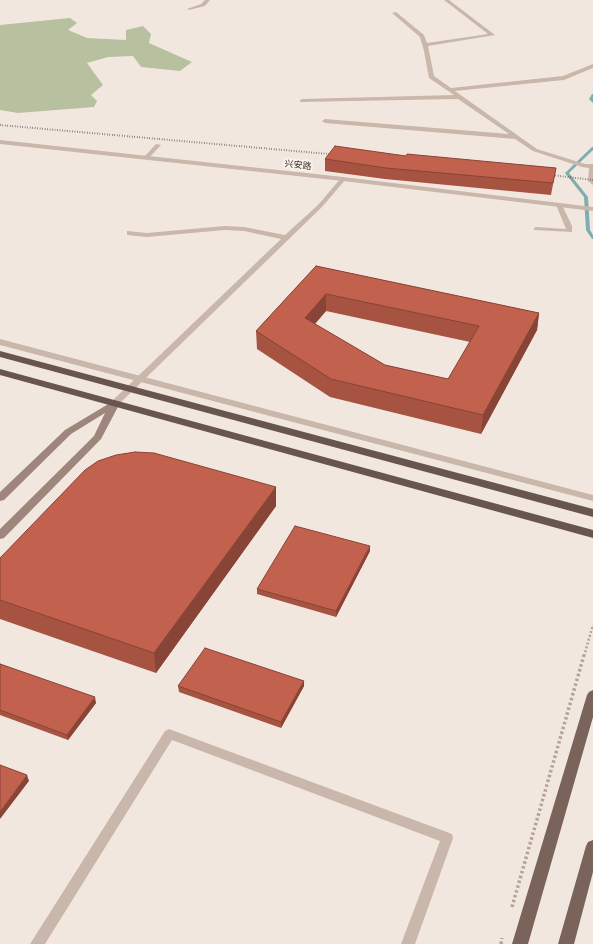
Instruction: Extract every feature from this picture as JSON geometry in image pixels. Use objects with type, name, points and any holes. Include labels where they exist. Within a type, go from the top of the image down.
[{"type":"highway","points":[[0,354],[593,513]]},
{"type":"highway","points":[[0,372],[593,534]]},
{"type":"main road","points":[[0,498],[68,432],[115,403]]},
{"type":"main road","points":[[0,534],[98,438],[115,403]]},
{"type":"main road","points":[[520,944],[593,695]]},
{"type":"main road","points":[[566,944],[593,846]]},
{"type":"street","points":[[189,9],[203,5],[208,0]]},
{"type":"street","points":[[425,45],[492,35],[446,0]]},
{"type":"street","points":[[394,13],[422,36],[431,77],[535,150],[584,166],[593,166],[591,181],[593,183]]},
{"type":"street","points":[[450,90],[564,78],[593,66]]},
{"type":"street","points":[[302,101],[460,97]]},
{"type":"street","points":[[325,121],[517,137]]},
{"type":"street","name":"兴安路","points":[[0,142],[343,179],[593,209]]},
{"type":"street","points":[[115,403],[320,206],[343,179]]},
{"type":"street","points":[[130,233],[148,235],[225,228],[244,229],[286,238]]},
{"type":"street","points":[[0,342],[593,498]]},
{"type":"lane","points":[[146,158],[158,145]]},
{"type":"lane","points":[[536,229],[570,231],[570,226],[563,206]]},
{"type":"lane","points":[[36,944],[169,734],[446,838],[408,944]]},
{"type":"path","points":[[510,914],[593,625]]},
{"type":"path","points":[[501,944],[503,936]]},
{"type":"green space","points":[[70,18],[77,23],[68,30],[87,38],[126,40],[126,30],[143,26],[151,34],[149,43],[192,62],[180,71],[141,67],[133,56],[108,57],[87,63],[103,85],[91,95],[97,101],[94,107],[18,113],[0,110],[0,25]]},
{"type":"building","points":[[335,146],[406,156],[407,154],[556,168],[553,183],[386,168],[325,159]]},
{"type":"building","points":[[316,266],[539,313],[483,415],[331,379],[256,331]],"holes":[[[326,294],[479,326],[448,379],[385,365],[305,318]]]},
{"type":"building","points":[[135,452],[154,453],[276,487],[154,653],[0,600],[0,558],[85,470],[98,461],[116,455]]},
{"type":"building","points":[[295,526],[370,546],[336,611],[257,589]]},
{"type":"building","points":[[205,648],[304,681],[281,722],[178,686]]},
{"type":"building","points":[[0,664],[95,697],[67,735],[0,710]]},
{"type":"building","points":[[0,765],[27,775],[0,812]]},
{"type":"waterway","points":[[593,95],[591,99],[593,102]]},
{"type":"waterway","points":[[593,148],[567,173],[586,197],[588,230],[593,238]]},
{"type":"railway","points":[[0,125],[340,155]]},
{"type":"railway","points":[[543,174],[593,180]]}]
